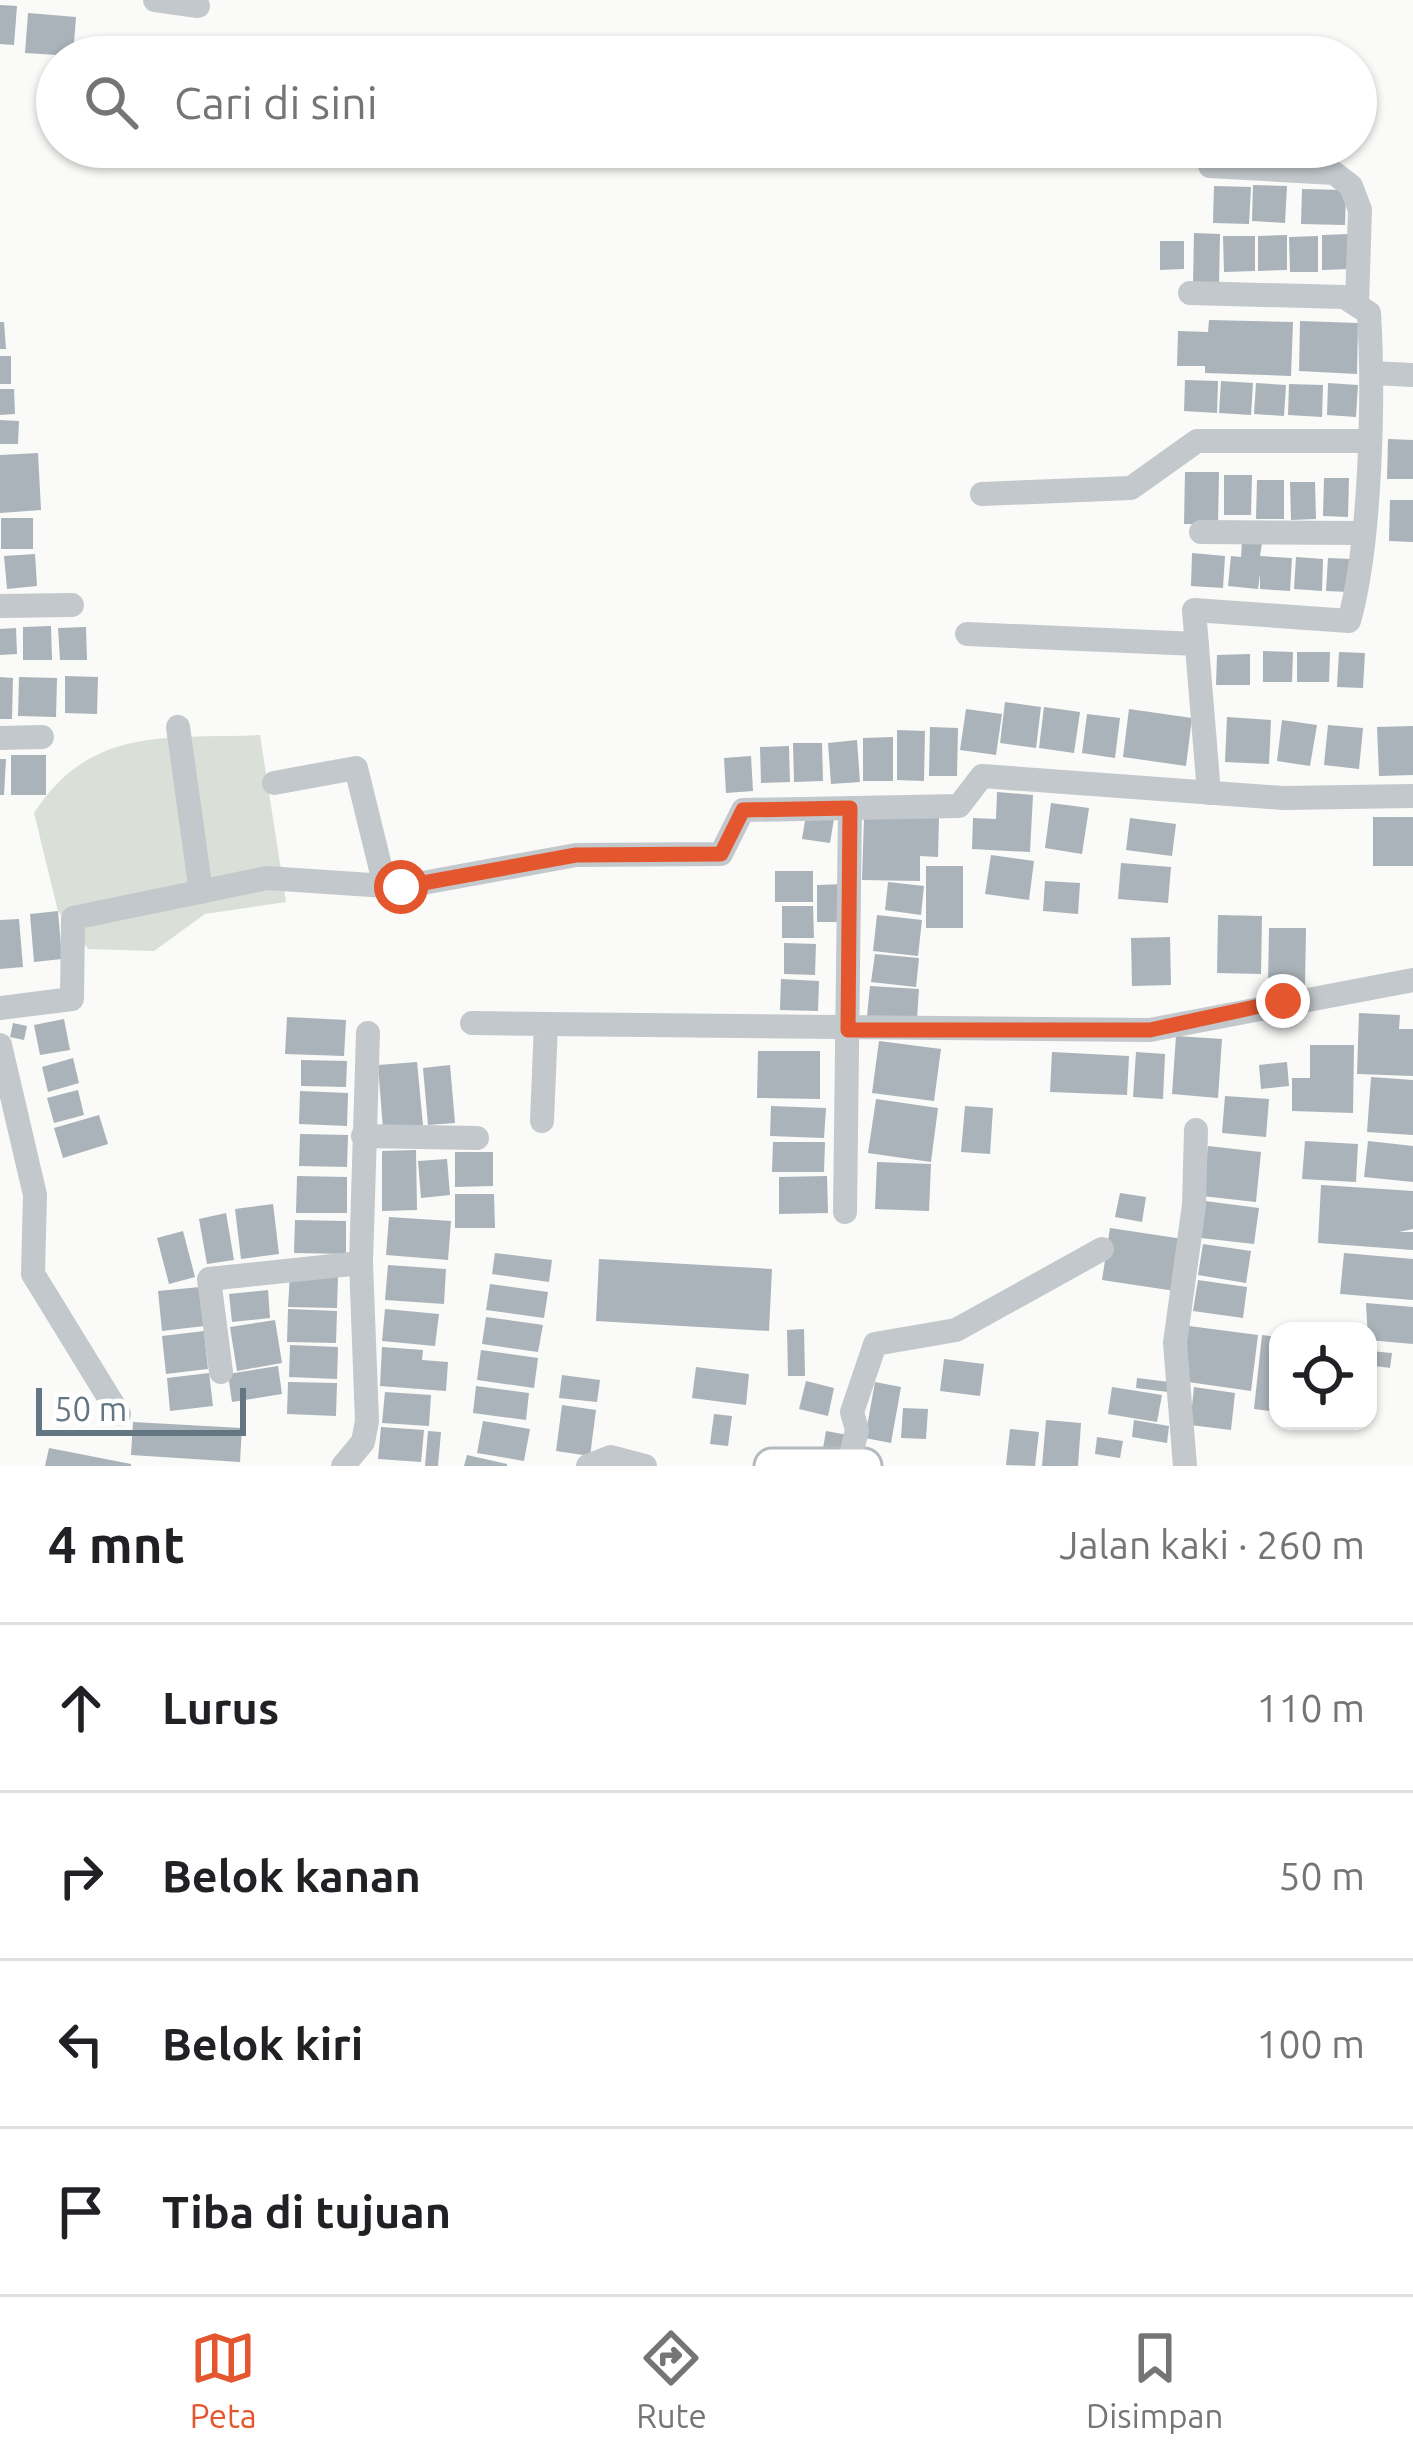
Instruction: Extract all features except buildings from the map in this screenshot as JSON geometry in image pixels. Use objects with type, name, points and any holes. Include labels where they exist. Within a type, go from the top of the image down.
[{"type":"street","points":[[155,0],[198,6]]},
{"type":"street","points":[[1251,168],[1334,172],[1351,186],[1360,210],[1357,303]]},
{"type":"street","points":[[1190,293],[1344,297],[1370,313],[1372,373],[1363,533],[1349,621],[1194,610],[1209,793]]},
{"type":"street","points":[[1372,373],[1413,375]]},
{"type":"street","points":[[982,494],[1131,488],[1197,441],[1366,441]]},
{"type":"street","points":[[1202,532],[1363,533]]},
{"type":"street","points":[[0,606],[72,605]]},
{"type":"street","points":[[967,634],[1197,644]]},
{"type":"street","points":[[178,727],[201,892]]},
{"type":"street","points":[[0,737],[42,737]]},
{"type":"street","points":[[274,783],[356,768],[385,886]]},
{"type":"street","points":[[0,1008],[72,999],[73,917],[267,878],[385,886],[576,855],[721,854],[743,810],[959,806],[982,776],[1283,798],[1413,796]]},
{"type":"street","points":[[845,1212],[850,808]]},
{"type":"street","points":[[472,1023],[1150,1030],[1413,980]]},
{"type":"street","points":[[542,1121],[546,1024]]},
{"type":"street","points":[[343,1466],[366,1432],[361,1263],[368,1033]]},
{"type":"street","points":[[0,1045],[35,1195],[33,1274],[119,1414]]},
{"type":"street","points":[[1185,1466],[1174,1389],[1175,1343],[1194,1204],[1196,1130]]},
{"type":"street","points":[[363,1136],[477,1138]]},
{"type":"street","points":[[772,1466],[856,1464],[853,1412],[875,1344],[956,1330],[1102,1249]]},
{"type":"street","points":[[221,1372],[209,1279],[361,1263]]},
{"type":"street","points":[[588,1466],[611,1457],[646,1466]]},
{"type":"shaded area","points":[[260,735],[286,902],[205,914],[154,951],[88,949],[58,911],[34,813],[56,785],[80,764],[134,742]]},
{"type":"route","points":[[401,887],[576,855],[721,854],[743,810],[850,808],[848,1030],[1150,1030],[1283,1001]]}]
